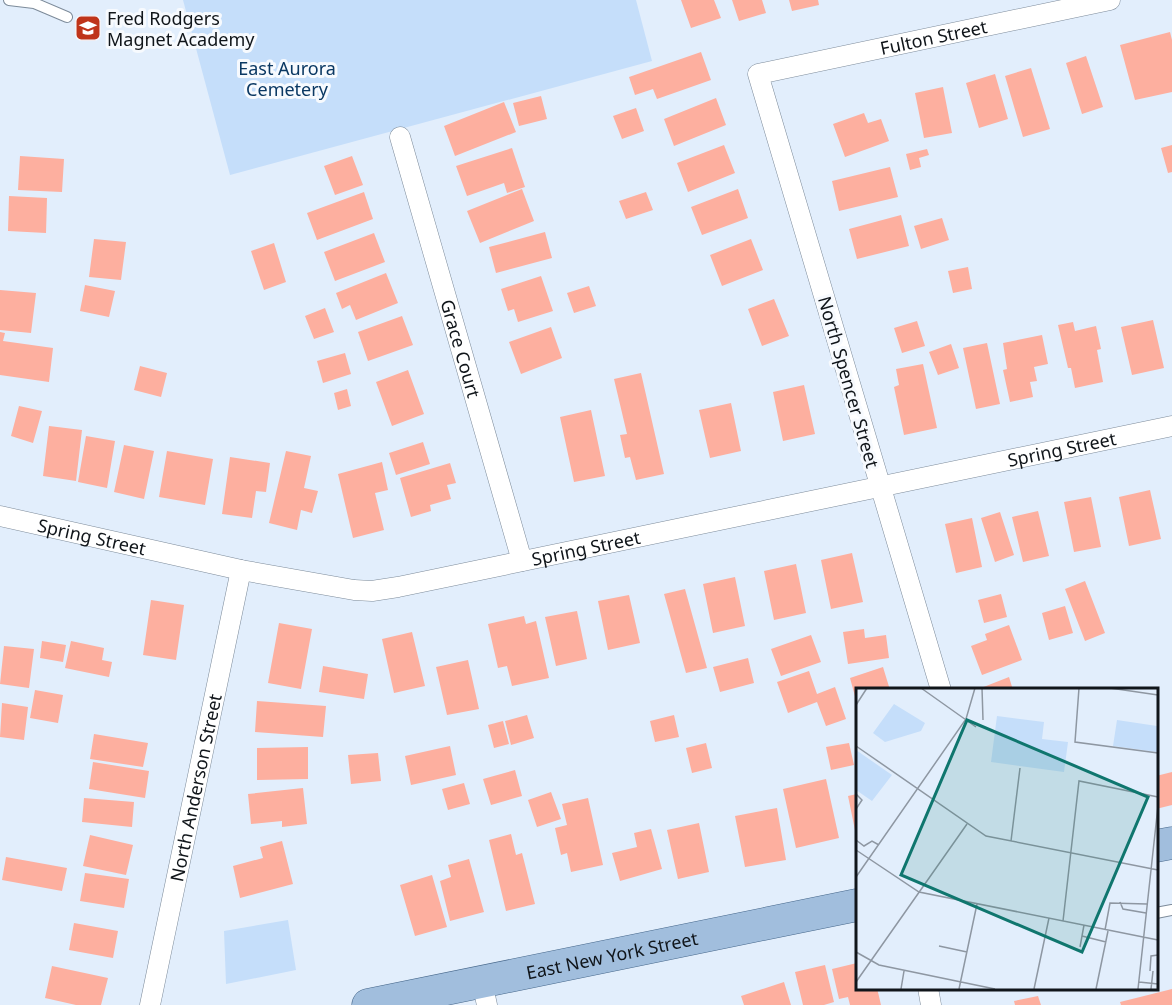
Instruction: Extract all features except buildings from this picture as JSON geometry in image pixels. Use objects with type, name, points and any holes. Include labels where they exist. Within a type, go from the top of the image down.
[{"type":"main road","points":[[1157,846],[1172,843]]},
{"type":"main road","name":"East New York Street","points":[[368,1005],[485,993],[856,905]]},
{"type":"street","name":"Fulton Street","points":[[758,74],[1110,0]]},
{"type":"street","name":"North Spencer Street","points":[[758,74],[940,688]]},
{"type":"street","name":"Grace Court","points":[[400,136],[522,561]]},
{"type":"street","name":"Spring Street","points":[[0,516],[241,570],[354,590],[372,591],[1172,426]]},
{"type":"street","name":"North Anderson Street","points":[[150,1005],[241,570]]},
{"type":"street","points":[[928,990],[931,1005]]},
{"type":"lane","points":[[9,0],[36,2],[67,17]]},
{"type":"lane","points":[[1157,913],[1172,910]]},
{"type":"green space","name":"East Aurora Cemetery","points":[[183,0],[636,0],[652,61],[230,175]]},
{"type":"green space","points":[[288,920],[296,970],[226,984],[224,931]]},
{"type":"place","name":"Fred Rodgers Magnet Academy","points":[[88,28]]}]
